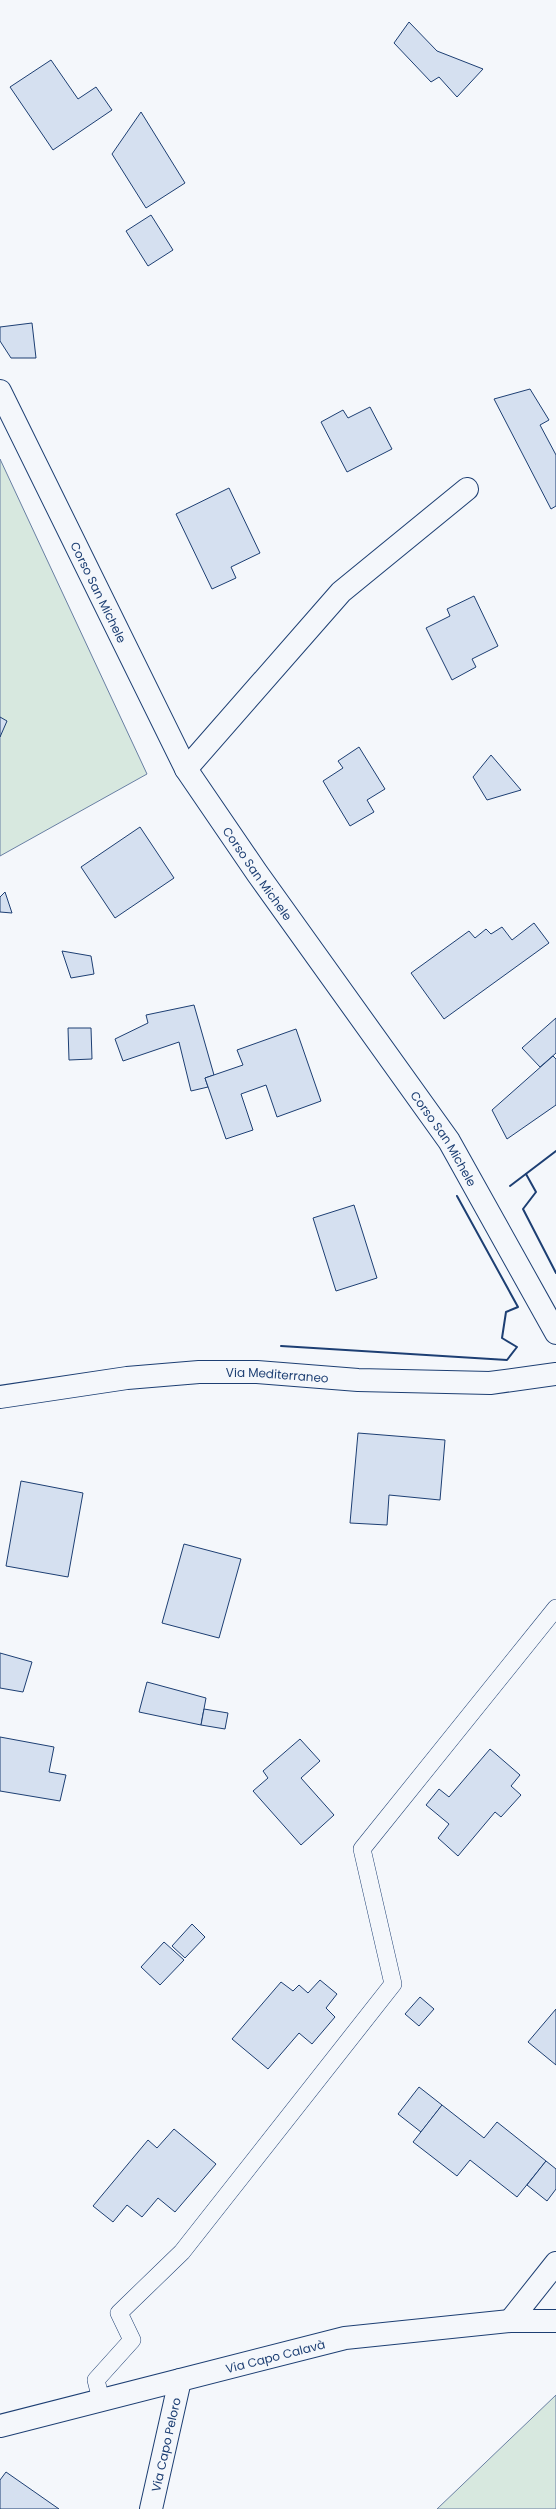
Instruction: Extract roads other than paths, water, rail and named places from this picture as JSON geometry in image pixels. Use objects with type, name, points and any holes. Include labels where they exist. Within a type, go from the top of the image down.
[{"type":"street","name":"Corso San Michele","points":[[0,391],[186,769],[257,873],[449,1142],[556,1333]]},
{"type":"street","points":[[186,769],[341,592],[467,489]]},
{"type":"street","name":"Via Mediterraneo","points":[[0,1397],[126,1378],[199,1372],[257,1372],[358,1380],[490,1383],[556,1374]]},
{"type":"street","points":[[510,2321],[556,2263]]},
{"type":"street","name":"Via Capo Calavà","points":[[0,2426],[345,2338],[510,2321],[556,2321]]},
{"type":"street","name":"Via Capo Peloro","points":[[151,2509],[180,2380]]},
{"type":"lane","points":[[101,2400],[96,2380],[132,2340],[119,2312],[182,2252],[393,1984],[362,1849],[556,1608]]}]
